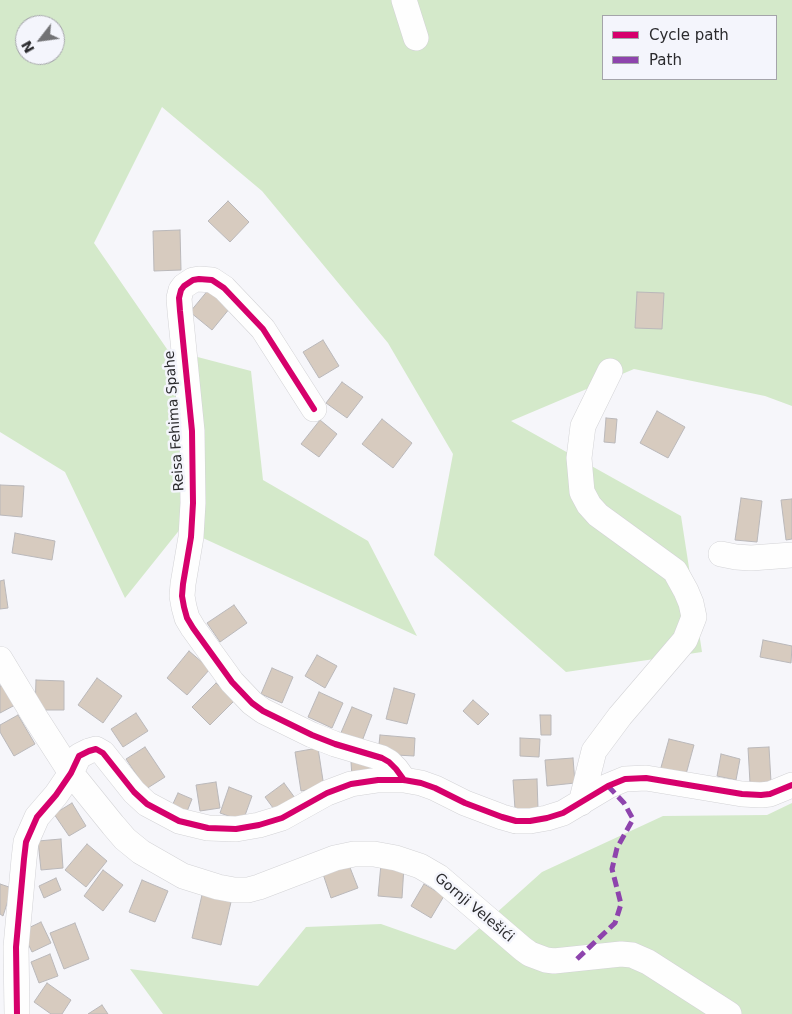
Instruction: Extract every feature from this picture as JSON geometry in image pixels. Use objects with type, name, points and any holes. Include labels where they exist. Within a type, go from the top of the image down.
[{"type":"street","points":[[404,0],[416,38]]},
{"type":"street","name":"Reisa Fehima Spahe","points":[[314,409],[263,329],[224,288],[212,280],[199,278],[188,282],[184,286],[179,298],[192,431],[193,503],[191,537],[182,590],[187,618],[232,682],[262,711],[312,735],[382,758],[396,769],[404,780]]},
{"type":"street","points":[[581,803],[594,751],[620,716],[685,640],[694,618],[692,604],[675,571],[598,515],[588,505],[582,492],[579,458],[582,426],[610,371]]},
{"type":"street","points":[[721,554],[751,558],[792,555]]},
{"type":"street","name":"Gornji Velešići","points":[[0,659],[71,773],[125,838],[141,852],[183,876],[234,890],[248,890],[335,858],[354,854],[374,854],[396,858],[420,866],[439,877],[523,949],[538,958],[554,961],[621,954],[632,955],[648,962],[728,1014]]},
{"type":"street","points":[[17,1014],[16,947],[26,842],[37,817],[56,795],[71,773],[79,756],[89,750],[96,749],[103,753],[134,792],[147,804],[180,821],[208,828],[236,829],[259,825],[282,818],[327,793],[351,784],[378,780],[404,780],[421,783],[502,818],[516,821],[530,821],[563,813],[608,786],[625,779],[646,778],[742,794],[761,795],[770,794],[792,785]]},
{"type":"green space","points":[[0,0],[792,0],[792,406],[765,396],[634,369],[511,421],[681,516],[702,652],[566,672],[434,555],[453,454],[388,343],[262,191],[162,107],[94,243],[167,349],[251,371],[263,480],[368,541],[417,636],[181,528],[125,598],[65,472],[0,432]]},
{"type":"green space","points":[[792,803],[792,1014],[163,1014],[130,969],[258,986],[306,927],[381,924],[455,950],[542,872],[663,816],[767,815]]},
{"type":"building","points":[[228,201],[249,222],[230,242],[208,221]]},
{"type":"building","points":[[180,230],[181,270],[154,271],[153,231]]},
{"type":"building","points":[[209,289],[230,308],[212,330],[190,312]]},
{"type":"building","points":[[637,292],[664,293],[662,329],[635,328]]},
{"type":"building","points":[[323,340],[339,366],[319,378],[303,352]]},
{"type":"building","points":[[342,382],[363,397],[347,418],[326,403]]},
{"type":"building","points":[[657,411],[685,427],[668,458],[640,443]]},
{"type":"building","points":[[606,418],[617,419],[615,443],[604,442]]},
{"type":"building","points":[[382,419],[412,443],[393,468],[362,444]]},
{"type":"building","points":[[320,420],[337,434],[319,457],[301,444]]},
{"type":"building","points":[[0,485],[24,486],[22,517],[0,515]]},
{"type":"building","points":[[741,498],[762,501],[757,542],[735,540]]},
{"type":"building","points":[[792,499],[792,539],[786,540],[781,500]]},
{"type":"building","points":[[15,533],[55,541],[52,560],[12,553]]},
{"type":"building","points":[[4,580],[8,608],[0,609],[0,581]]},
{"type":"building","points":[[234,605],[247,623],[220,642],[207,623]]},
{"type":"building","points":[[763,640],[792,646],[791,663],[760,657]]},
{"type":"building","points":[[189,651],[210,669],[187,695],[167,678]]},
{"type":"building","points":[[317,655],[337,666],[325,688],[305,676]]},
{"type":"building","points":[[272,668],[293,677],[282,703],[261,694]]},
{"type":"building","points":[[97,678],[122,696],[103,723],[78,705]]},
{"type":"building","points":[[36,680],[64,681],[64,710],[35,710]]},
{"type":"building","points":[[216,683],[234,701],[210,725],[192,707]]},
{"type":"building","points":[[3,685],[15,705],[0,713],[0,686]]},
{"type":"building","points":[[394,688],[415,694],[407,724],[386,719]]},
{"type":"building","points":[[319,692],[343,703],[332,728],[308,717]]},
{"type":"building","points":[[473,700],[489,714],[478,725],[463,711]]},
{"type":"building","points":[[352,707],[372,715],[361,744],[340,735]]},
{"type":"building","points":[[136,713],[148,731],[123,747],[111,729]]},
{"type":"building","points":[[18,715],[35,744],[14,756],[0,732],[0,725]]},
{"type":"building","points":[[540,715],[551,715],[551,735],[541,735]]},
{"type":"building","points":[[380,735],[415,738],[414,756],[378,754]]},
{"type":"building","points":[[520,738],[540,739],[539,757],[520,756]]},
{"type":"building","points":[[669,739],[694,745],[685,778],[660,771]]},
{"type":"building","points":[[145,747],[165,777],[146,789],[126,759]]},
{"type":"building","points":[[769,747],[771,782],[750,783],[748,748]]},
{"type":"building","points":[[318,748],[324,787],[301,791],[295,752]]},
{"type":"building","points":[[721,754],[740,759],[736,780],[717,776]]},
{"type":"building","points":[[573,758],[575,783],[547,786],[545,760]]},
{"type":"building","points":[[379,761],[380,776],[352,777],[351,762]]},
{"type":"building","points":[[537,779],[538,809],[515,809],[513,780]]},
{"type":"building","points":[[216,782],[220,808],[200,811],[196,785]]},
{"type":"building","points":[[284,783],[295,798],[276,812],[265,797]]},
{"type":"building","points":[[229,787],[252,796],[243,821],[220,813]]},
{"type":"building","points":[[178,793],[192,799],[186,814],[171,808]]},
{"type":"building","points":[[72,803],[86,826],[69,836],[54,814]]},
{"type":"building","points":[[61,839],[63,868],[41,870],[38,841]]},
{"type":"building","points":[[87,844],[107,861],[86,887],[65,870]]},
{"type":"building","points":[[381,864],[404,866],[402,898],[378,896]]},
{"type":"building","points":[[349,865],[358,888],[331,898],[323,874]]},
{"type":"building","points":[[103,870],[123,885],[103,911],[84,896]]},
{"type":"building","points":[[56,878],[61,890],[44,898],[39,886]]},
{"type":"building","points":[[142,880],[168,891],[155,922],[129,912]]},
{"type":"building","points":[[0,884],[12,888],[3,916],[0,914]]},
{"type":"building","points":[[424,884],[444,896],[431,918],[411,906]]},
{"type":"building","points":[[202,895],[231,902],[221,945],[192,938]]},
{"type":"building","points":[[41,922],[51,943],[32,952],[22,931]]},
{"type":"building","points":[[75,923],[89,959],[64,969],[50,933]]},
{"type":"building","points":[[50,954],[58,976],[39,983],[31,962]]},
{"type":"building","points":[[47,983],[71,1000],[62,1014],[51,1014],[34,1002]]},
{"type":"building","points":[[102,1005],[108,1014],[88,1014]]},
{"type":"marked path","points":[[577,959],[615,923],[621,904],[612,869],[617,848],[633,819],[624,803],[608,786]]},
{"type":"cycle path","points":[[314,409],[263,329],[224,288],[212,280],[199,279],[193,280],[184,286],[179,298],[192,431],[193,503],[191,537],[182,596],[187,618],[232,682],[252,703],[263,711],[312,735],[382,758],[389,762],[404,780]]},
{"type":"cycle path","points":[[17,1014],[16,947],[26,842],[37,817],[56,795],[71,773],[79,756],[89,751],[96,749],[103,753],[134,792],[147,804],[179,821],[208,828],[236,829],[259,825],[282,818],[327,793],[351,784],[378,780],[404,780],[421,783],[465,803],[516,821],[530,821],[563,813],[608,786],[625,779],[646,778],[742,794],[761,795],[770,794],[792,785]]}]
